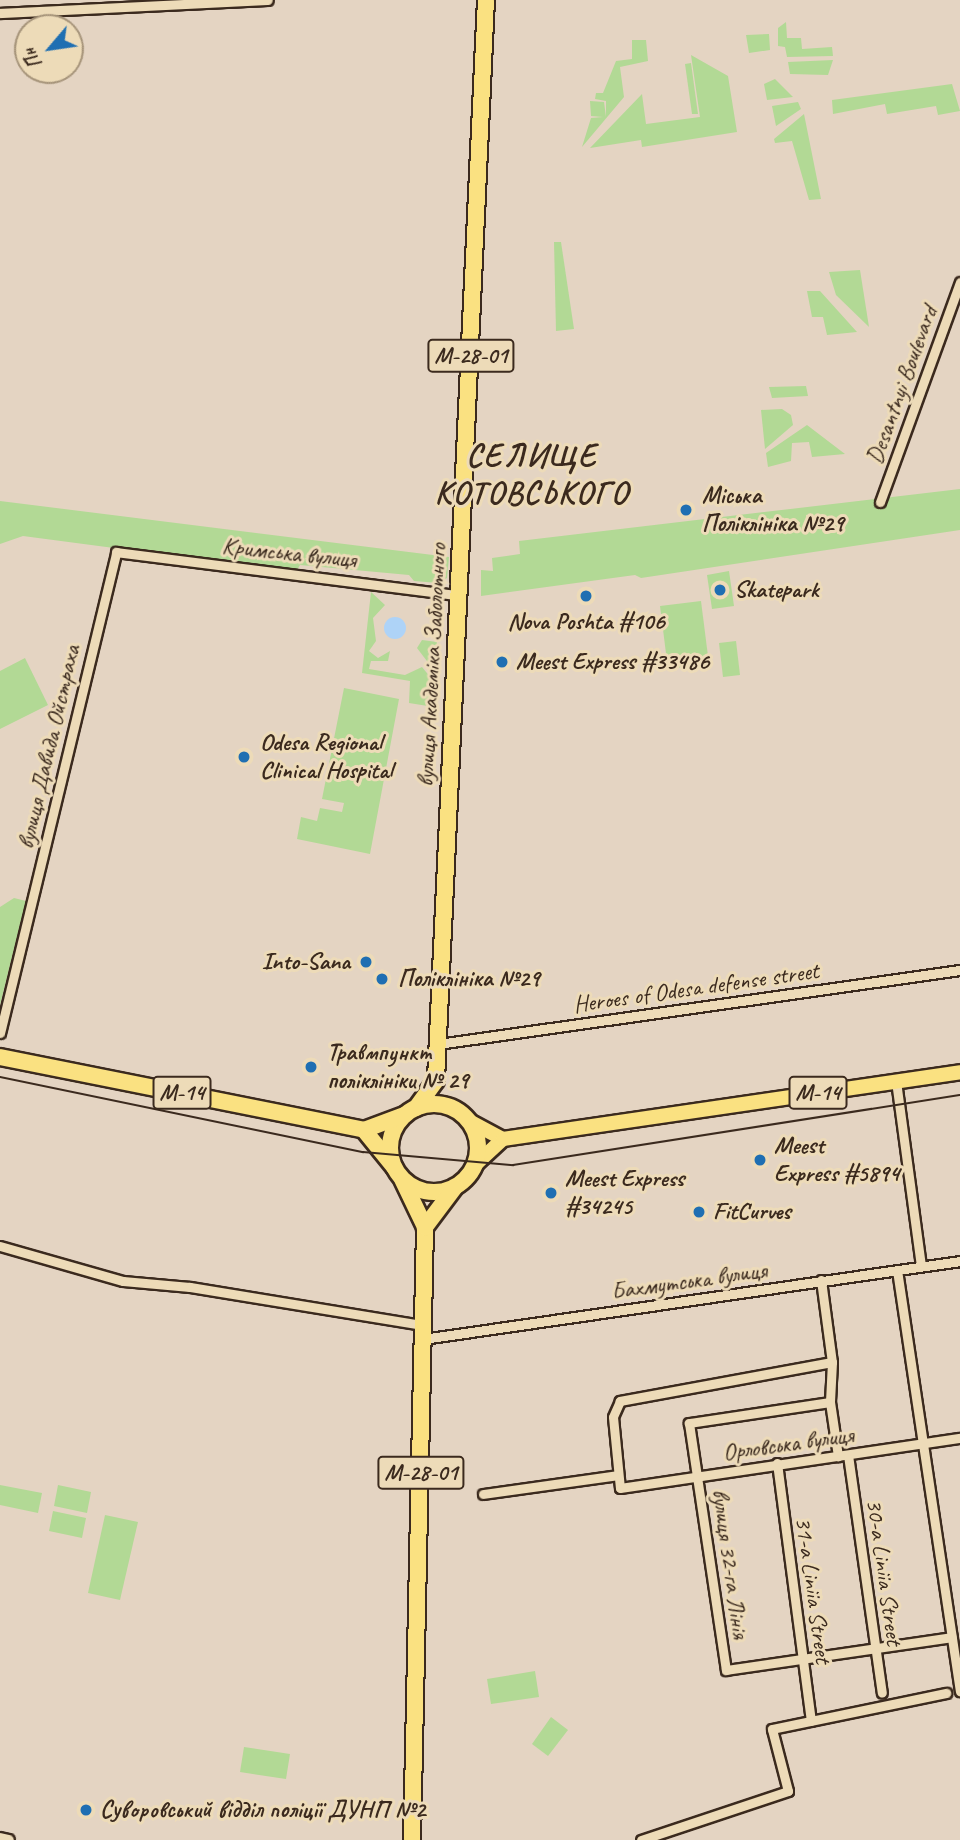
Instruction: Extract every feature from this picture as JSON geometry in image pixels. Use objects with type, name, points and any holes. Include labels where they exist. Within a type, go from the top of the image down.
[{"type":"highway","name":"вулиця Академіка Заболотного","points":[[436,1080],[486,0]]},
{"type":"highway","name":"М-14","points":[[0,1057],[364,1130]]},
{"type":"highway","points":[[398,1173],[391,1137],[436,1080],[463,1116],[478,1145],[475,1165],[425,1227]]},
{"type":"highway","points":[[456,1187],[427,1192],[398,1173],[364,1130],[410,1112],[444,1105],[463,1116]]},
{"type":"highway","name":"М-28-01","points":[[398,1173],[425,1227],[412,1840]]},
{"type":"main road","name":"М-14","points":[[503,1139],[960,1072]]},
{"type":"main road","points":[[463,1116],[503,1139],[475,1165]]},
{"type":"street","points":[[0,13],[268,0]]},
{"type":"street","name":"Desantnyi Boulevard","points":[[880,502],[960,282]]},
{"type":"street","name":"Кримська вулиця","points":[[116,552],[457,595]]},
{"type":"street","name":"вулиця Давида Ойстраха","points":[[0,1033],[116,552]]},
{"type":"street","name":"Heroes of Odesa defense street","points":[[438,1044],[960,970]]},
{"type":"street","points":[[896,1081],[921,1266]]},
{"type":"street","name":"Бахмутська вулиця","points":[[0,1246],[123,1281],[190,1287],[423,1332],[960,1261]]},
{"type":"street","points":[[897,1270],[960,1691]]},
{"type":"street","points":[[821,1280],[832,1362],[830,1402],[838,1456]]},
{"type":"street","points":[[484,1494],[618,1475],[613,1417],[615,1408],[626,1398],[832,1362]]},
{"type":"street","name":"вулиця 32-га Лінія","points":[[803,1660],[726,1670],[688,1423],[830,1402]]},
{"type":"street","name":"Орловська вулиця","points":[[618,1475],[620,1488],[960,1438]]},
{"type":"street","name":"30-a Liniia Street","points":[[848,1455],[882,1693]]},
{"type":"street","name":"31-a Liniia Street","points":[[777,1463],[811,1721]]},
{"type":"street","points":[[803,1660],[952,1637]]},
{"type":"street","points":[[641,1840],[788,1791],[772,1729],[946,1693]]},
{"type":"street","points":[[0,1838],[9,1840]]},
{"type":"green space","points":[[786,22],[787,38],[801,38],[802,49],[832,47],[833,56],[787,57],[785,47],[778,46],[778,28]]},
{"type":"green space","points":[[769,34],[770,50],[749,53],[746,35]]},
{"type":"green space","points":[[632,40],[646,40],[648,61],[620,67],[624,97],[582,147],[591,118],[603,117],[591,116],[590,101],[604,102],[606,117],[606,101],[595,99],[596,93],[603,93],[616,61],[632,59]]},
{"type":"green space","points":[[691,55],[728,76],[737,132],[642,147],[641,140],[590,148],[642,94],[646,124],[700,117]]},
{"type":"green space","points":[[833,60],[828,75],[790,74],[788,62]]},
{"type":"green space","points":[[691,63],[698,114],[692,114],[685,64]]},
{"type":"green space","points":[[775,79],[793,97],[767,100],[764,84]]},
{"type":"green space","points":[[952,84],[960,111],[938,115],[936,106],[887,114],[885,104],[833,114],[832,100]]},
{"type":"green space","points":[[798,102],[801,109],[776,126],[772,106]]},
{"type":"green space","points":[[804,114],[821,199],[809,200],[792,141],[775,143],[774,139]]},
{"type":"green space","points":[[554,242],[561,242],[574,329],[556,331]]},
{"type":"green space","points":[[860,270],[869,327],[836,295],[829,272]]},
{"type":"green space","points":[[807,291],[820,291],[857,332],[827,335],[823,317],[812,317]]},
{"type":"green space","points":[[806,386],[808,396],[772,398],[769,387]]},
{"type":"green space","points":[[782,409],[791,415],[793,425],[765,449],[761,410]]},
{"type":"green space","points":[[807,425],[845,454],[812,457],[809,442],[792,443],[791,461],[768,467],[766,453]]},
{"type":"green space","points":[[960,489],[960,530],[641,578],[635,575],[481,596],[481,570],[493,571],[492,558],[520,554],[519,541]]},
{"type":"green space","points":[[0,501],[449,557],[447,578],[438,583],[414,581],[409,575],[300,565],[296,572],[23,536],[0,544]]},
{"type":"green space","name":"Skatepark","points":[[729,571],[734,606],[712,609],[707,575]]},
{"type":"green space","points":[[371,592],[385,605],[373,618],[376,641],[369,651],[378,658],[390,651],[388,661],[371,661],[369,669],[405,675],[422,667],[435,683],[434,707],[409,703],[410,681],[362,673]]},
{"type":"green space","points":[[701,601],[709,664],[668,669],[660,606]]},
{"type":"green space","points":[[422,640],[437,642],[436,673],[417,648]]},
{"type":"green space","points":[[736,641],[740,675],[723,677],[719,643]]},
{"type":"green space","points":[[25,658],[48,705],[0,729],[0,671]]},
{"type":"green space","points":[[344,688],[399,699],[370,854],[297,839],[301,817],[317,821],[320,808],[342,812],[344,803],[322,799]]},
{"type":"green space","points":[[14,898],[26,901],[0,1005],[0,907]]},
{"type":"green space","points":[[0,1485],[42,1493],[38,1513],[0,1505]]},
{"type":"green space","points":[[58,1485],[91,1492],[87,1513],[54,1506]]},
{"type":"green space","points":[[53,1511],[86,1518],[82,1538],[49,1531]]},
{"type":"green space","points":[[105,1515],[138,1522],[120,1600],[88,1593]]},
{"type":"green space","points":[[535,1671],[539,1697],[491,1704],[487,1679]]},
{"type":"green space","points":[[551,1717],[568,1730],[548,1756],[532,1744]]},
{"type":"green space","points":[[244,1747],[290,1754],[286,1779],[240,1772]]},
{"type":"water","points":[[395,617],[403,620],[406,628],[403,636],[395,639],[387,636],[384,628],[387,620]]},
{"type":"tram line","points":[[0,1077],[363,1152],[513,1165],[960,1095]]},
{"type":"place","name":"Міська Поліклініка №29","points":[[686,510]]},
{"type":"place","name":"Skatepark","points":[[720,590]]},
{"type":"place","name":"Nova Poshta #106","points":[[586,596]]},
{"type":"place","name":"Meest Express #33486","points":[[502,662]]},
{"type":"place","name":"Odesa Regional Clinical Hospital","points":[[244,757]]},
{"type":"place","name":"Into-Sana","points":[[366,962]]},
{"type":"place","name":"Поліклініка №29","points":[[382,979]]},
{"type":"place","name":"Травмпункт поліклініки № 29","points":[[311,1067]]},
{"type":"place","name":"Meest Express #5894","points":[[760,1160]]},
{"type":"place","name":"Meest Express #34245","points":[[551,1193]]},
{"type":"place","name":"FitCurves","points":[[699,1212]]},
{"type":"place","name":"Суворовський відділ поліції ДУНП №2","points":[[86,1810]]},
{"type":"district","name":"СЕЛИЩЕ КОТОВСЬКОГО","points":[[532,476]]}]
